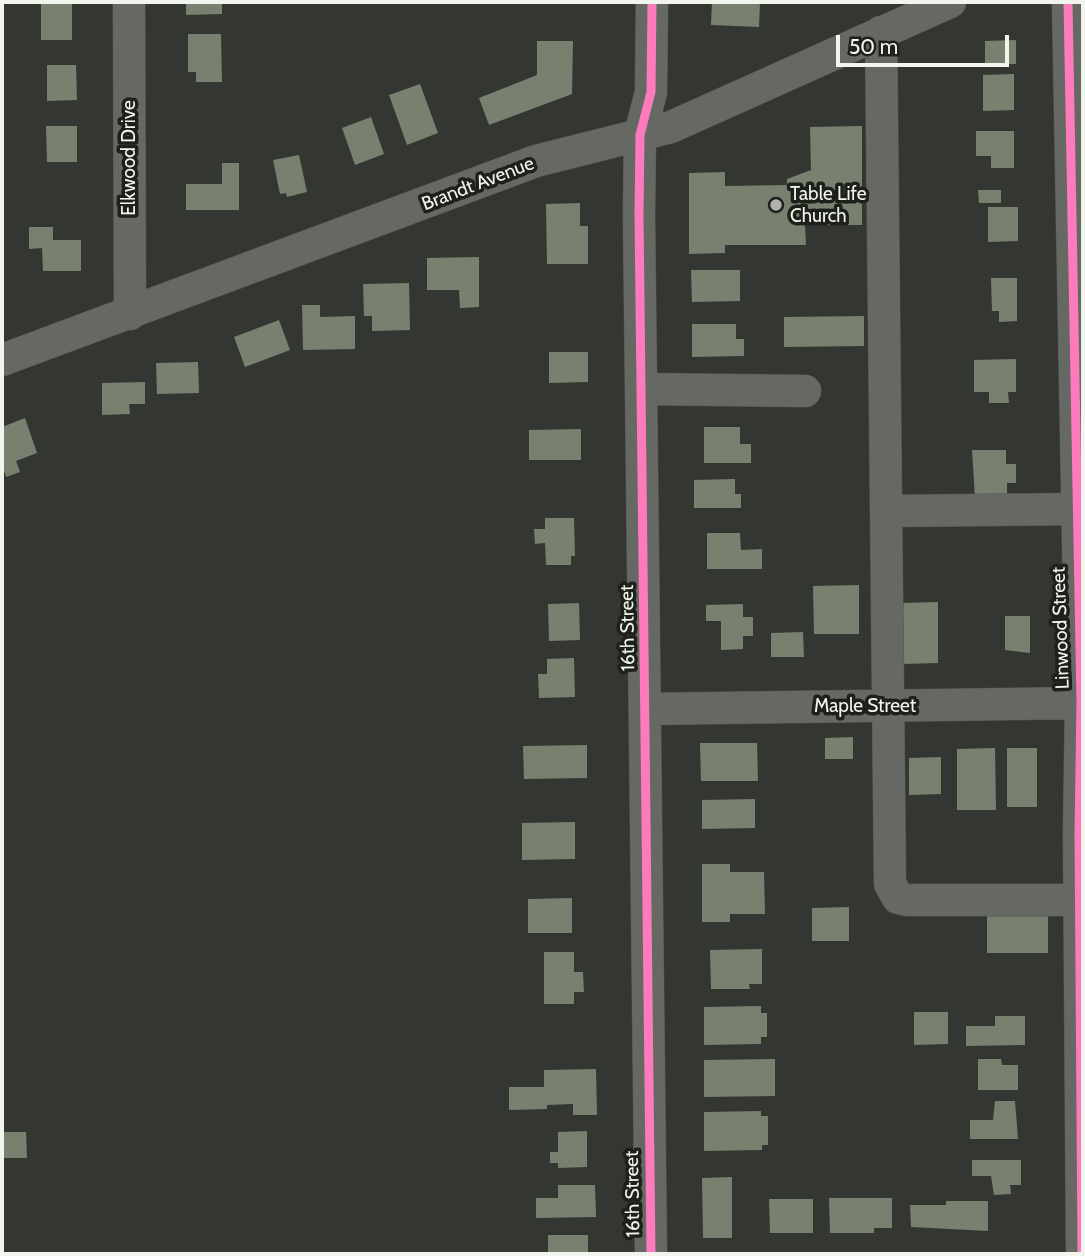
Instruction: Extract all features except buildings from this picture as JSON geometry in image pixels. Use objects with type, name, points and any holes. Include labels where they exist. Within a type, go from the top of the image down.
[{"type":"street","name":"Elkwood Drive","points":[[129,2],[130,314]]},
{"type":"street","name":"16th Street","points":[[651,1254],[640,135],[651,92],[652,2]]},
{"type":"street","name":"Brandt Avenue","points":[[2,360],[536,161],[676,124],[950,2]]},
{"type":"street","name":"Linwood Street","points":[[1068,2],[1079,253],[1082,1254]]},
{"type":"street","points":[[881,32],[890,884],[898,898],[926,901],[1081,900]]},
{"type":"street","points":[[642,389],[805,391]]},
{"type":"street","points":[[888,511],[1079,509]]},
{"type":"street","name":"Maple Street","points":[[646,709],[1082,703]]},
{"type":"cycle path","points":[[651,1254],[639,215],[640,135],[651,92],[652,2]]},
{"type":"cycle path","points":[[1068,2],[1081,703],[1079,832],[1082,1254]]},
{"type":"place","name":"Table Life Church","points":[[776,205]]}]
